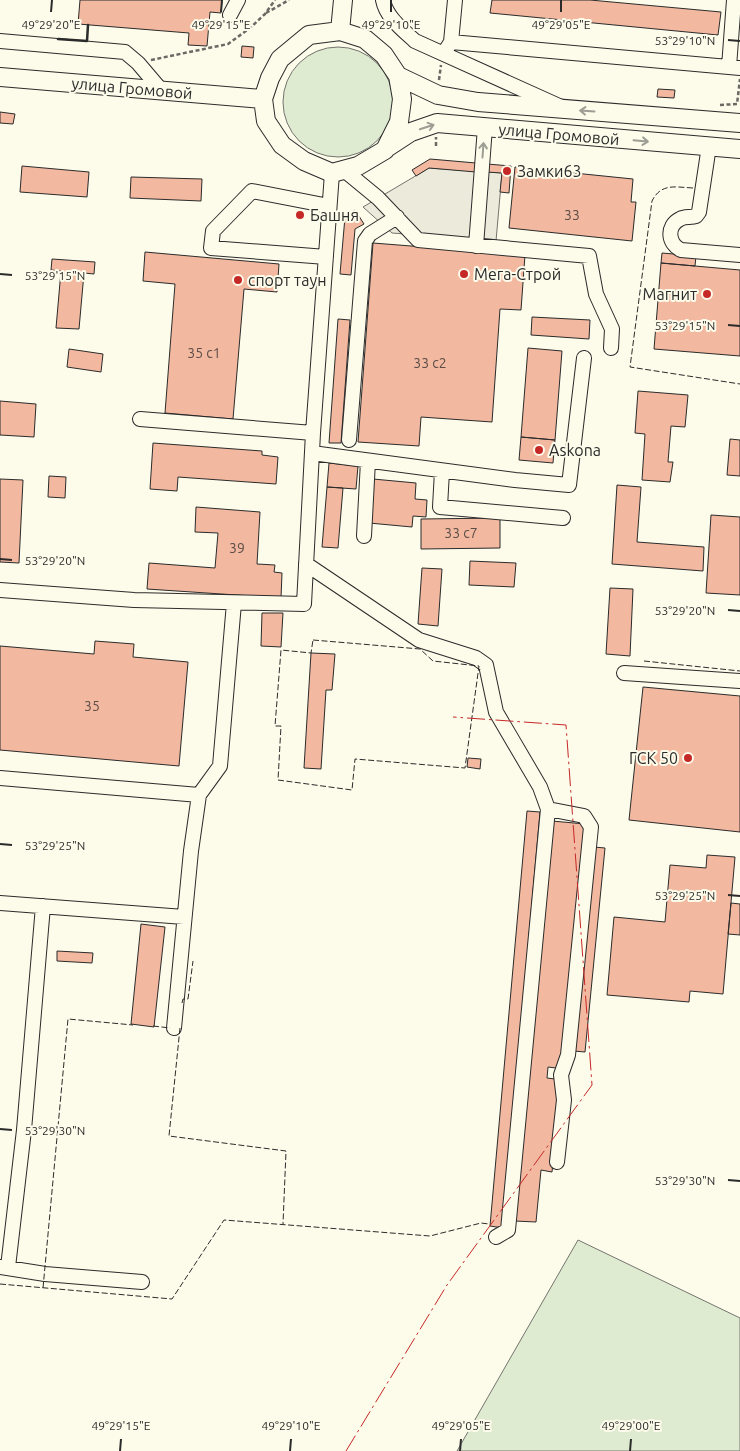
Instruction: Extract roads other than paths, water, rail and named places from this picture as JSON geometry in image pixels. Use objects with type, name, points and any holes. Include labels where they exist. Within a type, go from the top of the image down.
[{"type":"main road","points":[[340,31],[343,0]]},
{"type":"main road","points":[[340,31],[365,40],[384,55],[398,76],[402,99],[399,122],[385,150],[358,166],[338,171],[304,161],[282,145],[266,121],[263,99],[270,78],[280,59],[309,35],[340,31]]},
{"type":"main road","name":"улица Громовой","points":[[398,76],[438,95],[478,102],[740,122]]},
{"type":"main road","name":"улица Громовой","points":[[0,77],[263,99]]},
{"type":"main road","name":"улица Громовой","points":[[385,150],[411,132],[437,124],[740,149]]},
{"type":"street","points":[[230,15],[238,0]]},
{"type":"street","points":[[383,0],[384,6],[397,25],[415,41],[448,47],[734,68],[734,0]]},
{"type":"street","points":[[448,47],[456,0]]},
{"type":"street","points":[[0,41],[125,52],[138,63],[161,90]]},
{"type":"street","points":[[448,47],[564,109]]},
{"type":"street","points":[[476,246],[485,128]]},
{"type":"street","points":[[709,146],[699,212],[696,216],[686,217],[675,222],[670,238],[676,247],[682,250],[740,255]]},
{"type":"street","points":[[0,590],[134,600],[304,604],[313,433],[329,206],[338,171],[378,198],[418,240],[588,256],[596,294],[612,329],[611,348]]},
{"type":"street","points":[[326,257],[211,248],[212,231],[252,191],[329,206]]},
{"type":"street","points":[[349,440],[365,241],[370,234],[397,217]]},
{"type":"street","points":[[312,454],[515,480],[569,485],[584,358]]},
{"type":"street","points":[[140,420],[313,433]]},
{"type":"street","points":[[364,536],[368,461]]},
{"type":"street","points":[[442,471],[440,507],[563,518]]},
{"type":"street","points":[[306,564],[419,640],[476,658],[486,665],[496,712],[540,787],[548,809],[508,1230],[496,1237]]},
{"type":"street","points":[[174,1028],[191,851],[200,795],[220,766],[234,603]]},
{"type":"street","points":[[624,673],[740,681]]},
{"type":"street","points":[[0,778],[200,795]]},
{"type":"street","points":[[548,809],[584,816],[591,828],[568,1055],[560,1075],[564,1100],[558,1162]]},
{"type":"street","points":[[0,903],[184,917]]},
{"type":"street","points":[[43,906],[24,1130],[4,1267],[45,1274],[142,1282]]},
{"type":"place","name":"Замки63","points":[[507,171]]},
{"type":"place","name":"Башня","points":[[300,215]]},
{"type":"place","name":"Мега-Строй","points":[[464,274]]},
{"type":"place","name":"спорт таун","points":[[238,280]]},
{"type":"place","name":"Магнит","points":[[707,294]]},
{"type":"place","name":"Askona","points":[[539,450]]},
{"type":"place","name":"ГСК 50","points":[[688,758]]}]
